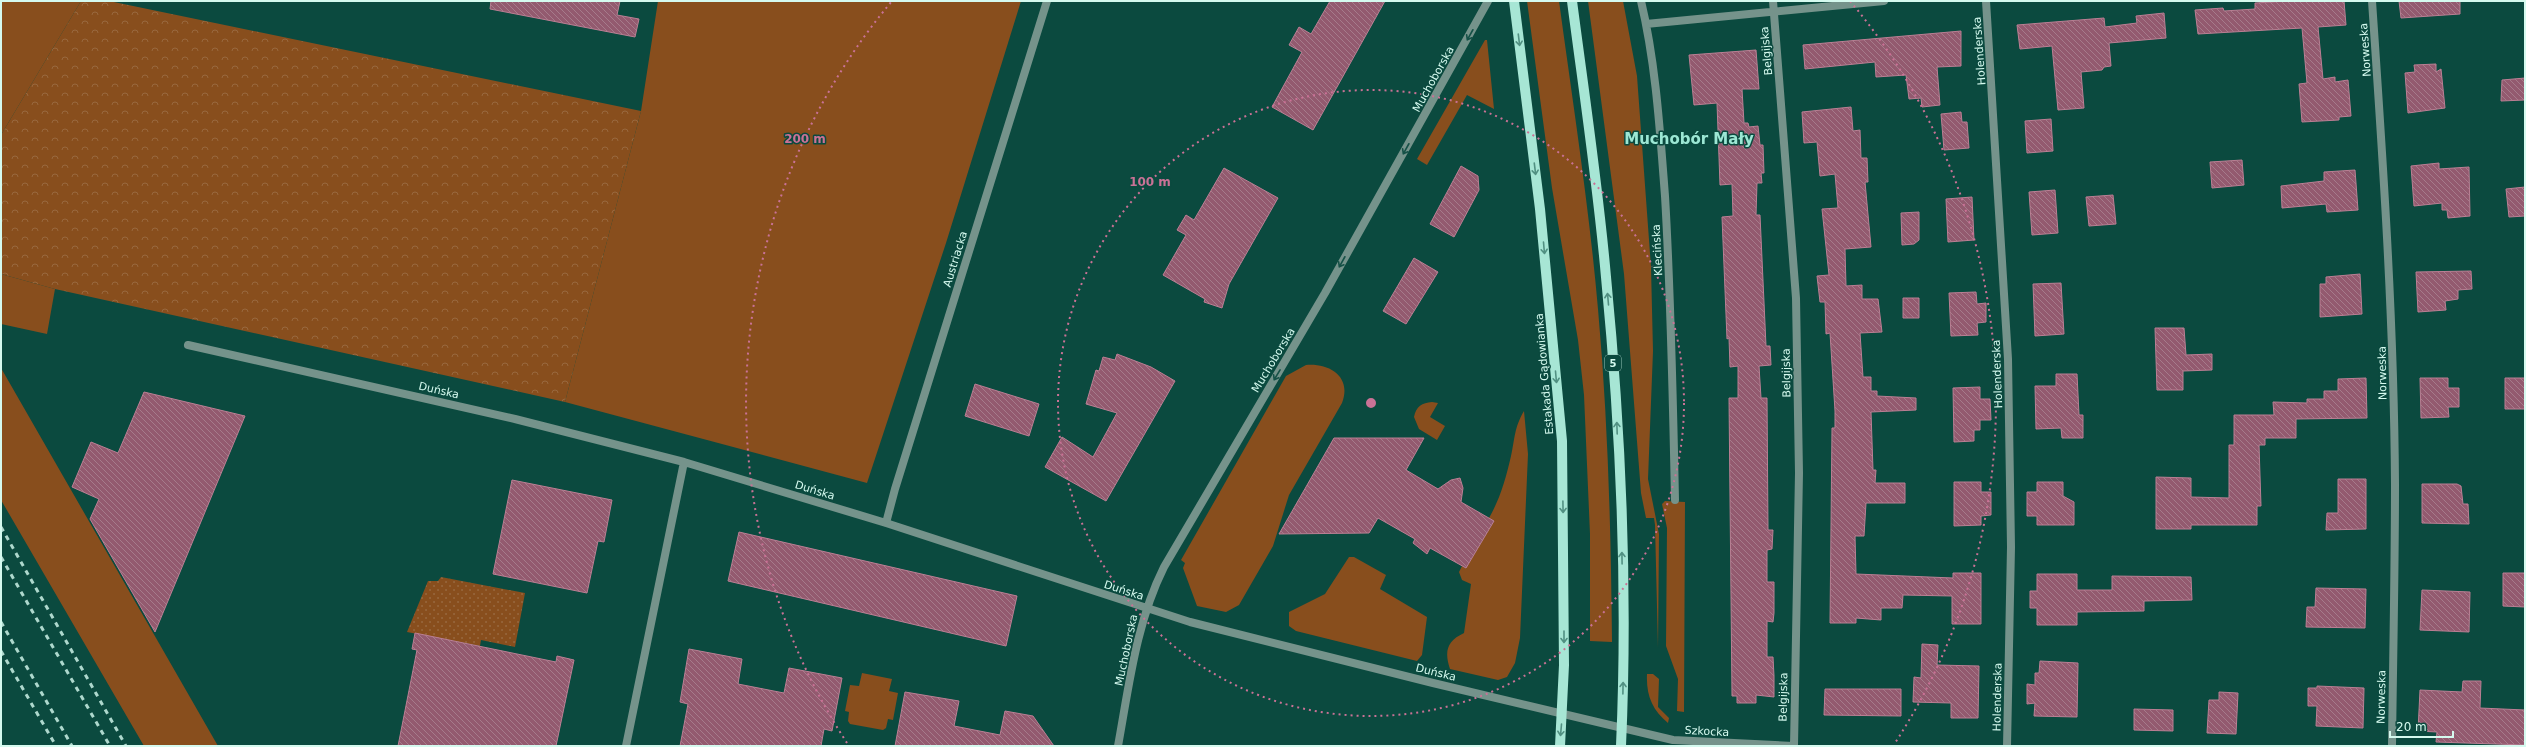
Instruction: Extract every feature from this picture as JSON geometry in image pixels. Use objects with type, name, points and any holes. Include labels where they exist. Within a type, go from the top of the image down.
[{"type":"main road","name":"Estakada Gądowianka","points":[[1514,1],[1540,209],[1562,441],[1563,714],[1560,746]]},
{"type":"main road","name":"5","points":[[1572,1],[1606,276],[1616,407],[1622,560],[1621,746]]},
{"type":"street","name":"Austriacka","points":[[886,523],[894,489],[1047,1]]},
{"type":"street","name":"Muchoborska","points":[[1118,746],[1134,657],[1146,609],[1154,587],[1170,556],[1300,337],[1488,1]]},
{"type":"street","name":"Klecińska","points":[[1641,1],[1646,24],[1661,142],[1674,365],[1675,500]]},
{"type":"street","name":"Belgijska","points":[[1773,1],[1796,298],[1799,474],[1793,746]]},
{"type":"street","points":[[1646,24],[1884,1]]},
{"type":"street","name":"Holenderska","points":[[1986,1],[2008,359],[2011,547],[2007,746]]},
{"type":"street","name":"Norweska","points":[[2372,1],[2388,232],[2392,360],[2395,484],[2392,746]]},
{"type":"street","name":"Duńska","points":[[188,345],[515,418],[684,462],[886,523],[1146,609],[1190,622],[1433,683],[1622,727]]},
{"type":"street","points":[[626,746],[684,462]]},
{"type":"street","name":"Szkocka","points":[[1622,727],[1676,741],[1793,746]]},
{"type":"green space","points":[[1,1],[81,1],[1,135]]},
{"type":"green space","points":[[81,1],[109,1],[641,111],[565,402],[55,289],[1,274],[1,135]]},
{"type":"green space","points":[[658,1],[1021,1],[946,243],[867,483],[565,402],[641,111]]},
{"type":"green space","points":[[1527,1],[1559,1],[1580,155],[1594,270],[1607,434],[1612,642],[1590,641],[1590,534],[1584,395],[1578,340],[1552,188]]},
{"type":"green space","points":[[1588,1],[1623,1],[1637,76],[1651,267],[1653,351],[1648,479],[1659,534],[1658,648],[1655,525],[1654,518],[1646,518],[1641,493],[1624,274]]},
{"type":"green space","points":[[1485,40],[1487,40],[1494,109],[1467,95],[1427,165],[1417,159]]},
{"type":"green space","points":[[1,274],[55,289],[47,334],[1,324]]},
{"type":"green space","points":[[1306,365],[1323,366],[1331,369],[1337,374],[1344,386],[1342,403],[1289,495],[1273,546],[1239,605],[1226,612],[1197,606],[1183,568],[1185,563],[1181,560],[1286,376]]},
{"type":"green space","points":[[1,368],[218,746],[144,746],[1,500]]},
{"type":"green space","points":[[1425,403],[1438,403],[1430,417],[1445,426],[1437,440],[1419,429],[1414,417],[1416,410],[1420,406]]},
{"type":"green space","points":[[1524,411],[1528,454],[1520,638],[1515,663],[1507,677],[1498,680],[1450,669],[1447,652],[1448,647],[1454,639],[1464,633],[1471,584],[1462,580],[1459,572],[1462,566],[1466,568],[1494,521],[1489,518],[1502,488],[1517,428]]},
{"type":"green space","points":[[1665,501],[1685,502],[1684,712],[1677,711],[1678,679],[1666,646],[1667,528],[1662,504]]},
{"type":"green space","points":[[1349,557],[1354,557],[1386,575],[1380,589],[1427,617],[1422,655],[1417,661],[1296,631],[1289,626],[1289,612],[1325,594]]},
{"type":"green space","points":[[441,577],[525,593],[515,647],[481,640],[480,646],[407,632],[428,581],[438,581]]},
{"type":"green space","points":[[862,673],[892,679],[889,691],[898,693],[893,720],[888,719],[886,728],[883,730],[850,724],[848,721],[849,712],[845,711],[850,685],[859,686]]},
{"type":"green space","points":[[1647,674],[1653,674],[1659,679],[1658,707],[1669,718],[1668,723],[1662,718],[1651,702]]},
{"type":"building","points":[[491,1],[620,1],[617,15],[639,19],[635,37],[490,9]]},
{"type":"building","points":[[1330,1],[1385,1],[1313,130],[1272,107],[1302,52],[1289,45],[1299,27],[1311,34]]},
{"type":"building","points":[[2287,1],[2344,1],[2346,25],[2318,27],[2323,79],[2335,77],[2335,82],[2348,80],[2351,116],[2339,117],[2339,120],[2302,122],[2299,84],[2307,83],[2302,28],[2198,34],[2195,10],[2223,8],[2224,11],[2255,9],[2255,3]]},
{"type":"building","points":[[2399,1],[2460,1],[2460,14],[2401,18]]},
{"type":"building","points":[[2164,13],[2166,38],[2109,43],[2111,66],[2104,67],[2102,70],[2081,72],[2084,108],[2058,110],[2052,46],[2020,49],[2017,25],[2104,18],[2105,27],[2137,23],[2136,16]]},
{"type":"building","points":[[1961,31],[1961,66],[1937,67],[1940,105],[1922,107],[1921,98],[1909,99],[1906,75],[1876,77],[1875,62],[1805,69],[1803,45]]},
{"type":"building","points":[[1756,50],[1759,89],[1742,89],[1744,123],[1748,123],[1749,127],[1758,126],[1760,145],[1763,145],[1764,173],[1761,173],[1762,183],[1757,183],[1756,215],[1760,215],[1766,346],[1770,346],[1771,365],[1759,366],[1761,398],[1767,398],[1768,530],[1773,530],[1772,549],[1767,550],[1767,582],[1774,582],[1774,613],[1773,622],[1767,621],[1767,657],[1773,657],[1774,697],[1756,695],[1756,703],[1737,703],[1737,696],[1732,696],[1729,398],[1738,398],[1738,366],[1730,367],[1729,338],[1727,339],[1722,217],[1733,216],[1732,184],[1720,185],[1717,103],[1694,105],[1689,55]]},
{"type":"building","points":[[2436,64],[2436,72],[2441,69],[2445,108],[2408,113],[2405,73],[2415,72],[2414,65]]},
{"type":"building","points":[[2525,78],[2525,100],[2501,101],[2502,80]]},
{"type":"building","points":[[1851,107],[1853,131],[1860,130],[1861,158],[1867,158],[1868,182],[1865,182],[1871,247],[1845,249],[1846,286],[1862,285],[1862,299],[1878,299],[1882,332],[1860,333],[1863,377],[1871,377],[1871,391],[1877,391],[1877,396],[1916,398],[1916,410],[1871,412],[1873,470],[1876,470],[1875,483],[1905,483],[1905,503],[1866,503],[1864,536],[1855,536],[1856,574],[1953,578],[1953,573],[1981,573],[1981,624],[1952,624],[1952,596],[1903,595],[1902,608],[1881,608],[1881,620],[1856,618],[1856,623],[1830,623],[1832,428],[1835,428],[1835,411],[1830,333],[1826,334],[1825,302],[1820,302],[1817,276],[1829,275],[1822,209],[1838,208],[1835,174],[1820,176],[1817,142],[1804,143],[1802,112]]},
{"type":"building","points":[[1961,112],[1962,122],[1967,122],[1969,148],[1944,150],[1941,114]]},
{"type":"building","points":[[2051,119],[2053,151],[2027,153],[2025,121]]},
{"type":"building","points":[[2242,160],[2244,185],[2212,188],[2210,162]]},
{"type":"building","points":[[2439,163],[2439,169],[2469,167],[2470,216],[2448,218],[2447,210],[2442,210],[2442,203],[2414,206],[2411,166]]},
{"type":"building","points":[[1461,166],[1478,176],[1479,190],[1454,237],[1430,224]]},
{"type":"building","points":[[1224,168],[1278,198],[1229,284],[1222,308],[1204,302],[1205,299],[1163,275],[1186,235],[1177,230],[1186,215],[1194,220]]},
{"type":"building","points":[[2355,170],[2358,210],[2327,212],[2326,204],[2282,208],[2281,186],[2324,181],[2324,172]]},
{"type":"building","points":[[2525,187],[2525,216],[2509,217],[2506,189]]},
{"type":"building","points":[[2055,190],[2058,233],[2032,235],[2029,192]]},
{"type":"building","points":[[2113,195],[2116,224],[2089,226],[2086,197]]},
{"type":"building","points":[[1972,197],[1974,240],[1948,242],[1946,199]]},
{"type":"building","points":[[1919,212],[1919,240],[1914,244],[1902,245],[1901,213]]},
{"type":"building","points":[[1414,258],[1438,272],[1406,324],[1383,311]]},
{"type":"building","points":[[2471,271],[2472,289],[2458,290],[2458,299],[2445,301],[2446,310],[2418,312],[2416,272]]},
{"type":"building","points":[[2360,274],[2362,314],[2320,317],[2320,284],[2326,284],[2326,277]]},
{"type":"building","points":[[2061,283],[2064,334],[2035,336],[2033,284]]},
{"type":"building","points":[[1976,292],[1977,304],[1986,303],[1986,322],[1977,323],[1978,335],[1951,336],[1949,293]]},
{"type":"building","points":[[1903,298],[1919,298],[1919,318],[1903,318]]},
{"type":"building","points":[[2155,328],[2184,328],[2186,355],[2212,354],[2212,370],[2183,371],[2183,390],[2157,390]]},
{"type":"building","points":[[1117,354],[1151,367],[1175,381],[1106,501],[1045,467],[1062,437],[1093,457],[1117,413],[1086,404],[1096,370],[1099,371],[1103,357],[1115,360]]},
{"type":"building","points":[[2056,374],[2077,374],[2079,415],[2083,415],[2083,438],[2062,438],[2061,428],[2036,429],[2035,386],[2056,386]]},
{"type":"building","points":[[2366,378],[2367,418],[2296,419],[2296,438],[2265,438],[2265,445],[2259,445],[2261,506],[2257,506],[2257,525],[2191,525],[2191,529],[2156,529],[2156,477],[2191,478],[2191,497],[2229,498],[2229,445],[2234,445],[2234,415],[2274,415],[2273,402],[2307,403],[2307,399],[2324,399],[2324,391],[2338,391],[2338,379]]},
{"type":"building","points":[[2420,378],[2448,378],[2448,388],[2459,388],[2459,407],[2448,407],[2449,417],[2421,418]]},
{"type":"building","points":[[2505,378],[2525,378],[2525,409],[2505,409]]},
{"type":"building","points":[[975,384],[1039,404],[1029,436],[965,416]]},
{"type":"building","points":[[1980,387],[1980,399],[1990,399],[1991,420],[1980,420],[1980,430],[1974,430],[1974,441],[1954,442],[1953,388]]},
{"type":"building","points":[[144,392],[245,416],[155,632],[90,519],[99,499],[72,487],[91,442],[118,453]]},
{"type":"building","points":[[1334,438],[1424,438],[1406,470],[1438,489],[1451,480],[1460,478],[1463,488],[1461,502],[1494,521],[1466,568],[1430,548],[1427,554],[1413,543],[1415,539],[1378,518],[1369,533],[1279,534]]},
{"type":"building","points":[[2338,479],[2366,479],[2366,529],[2326,530],[2327,513],[2338,513]]},
{"type":"building","points":[[512,480],[612,500],[604,542],[598,541],[587,593],[493,574]]},
{"type":"building","points":[[1954,482],[1981,482],[1981,492],[1991,492],[1991,515],[1981,516],[1981,525],[1954,526]]},
{"type":"building","points":[[2037,482],[2063,482],[2063,496],[2074,502],[2074,525],[2037,525],[2037,516],[2027,516],[2027,492],[2037,492]]},
{"type":"building","points":[[2422,484],[2457,484],[2461,486],[2463,504],[2468,504],[2469,524],[2422,523]]},
{"type":"building","points":[[739,532],[1017,596],[1006,646],[728,581]]},
{"type":"building","points":[[2503,573],[2525,573],[2525,607],[2503,606]]},
{"type":"building","points":[[2037,574],[2077,574],[2077,590],[2112,590],[2112,576],[2191,577],[2192,600],[2144,601],[2144,611],[2077,612],[2077,625],[2037,625],[2037,608],[2030,608],[2030,591],[2037,591]]},
{"type":"building","points":[[2316,588],[2366,589],[2365,628],[2306,627],[2307,607],[2315,607]]},
{"type":"building","points":[[2422,590],[2470,592],[2469,632],[2420,630]]},
{"type":"building","points":[[415,633],[556,662],[557,656],[574,660],[556,746],[398,746],[417,650],[412,649]]},
{"type":"building","points":[[1922,644],[1938,645],[1937,665],[1979,666],[1978,718],[1951,718],[1951,703],[1913,702],[1914,677],[1921,678]]},
{"type":"building","points":[[689,649],[742,659],[738,684],[784,693],[789,668],[842,678],[832,731],[824,729],[821,746],[680,746],[688,704],[680,702]]},
{"type":"building","points":[[2040,661],[2078,663],[2077,717],[2034,716],[2035,703],[2027,704],[2027,684],[2035,685],[2035,673],[2039,673]]},
{"type":"building","points":[[2463,681],[2481,681],[2480,708],[2525,710],[2525,745],[2436,742],[2437,732],[2418,731],[2420,690],[2462,692]]},
{"type":"building","points":[[2317,686],[2364,688],[2363,728],[2316,726],[2317,706],[2308,706],[2308,688],[2317,688]]},
{"type":"building","points":[[1825,689],[1901,689],[1901,716],[1824,715]]},
{"type":"building","points":[[905,692],[959,701],[954,726],[1000,735],[1005,711],[1033,716],[1054,746],[895,746]]},
{"type":"building","points":[[2219,692],[2238,693],[2236,734],[2207,733],[2209,700],[2219,700]]},
{"type":"building","points":[[2134,709],[2173,710],[2173,731],[2134,730]]},
{"type":"railway","points":[[1,527],[126,746]]},
{"type":"railway","points":[[1,557],[110,746]]},
{"type":"railway","points":[[1,622],[72,746]]},
{"type":"railway","points":[[1,651],[56,746]]},
{"type":"district","name":"Muchobór Mały","points":[[1689,139]]}]
